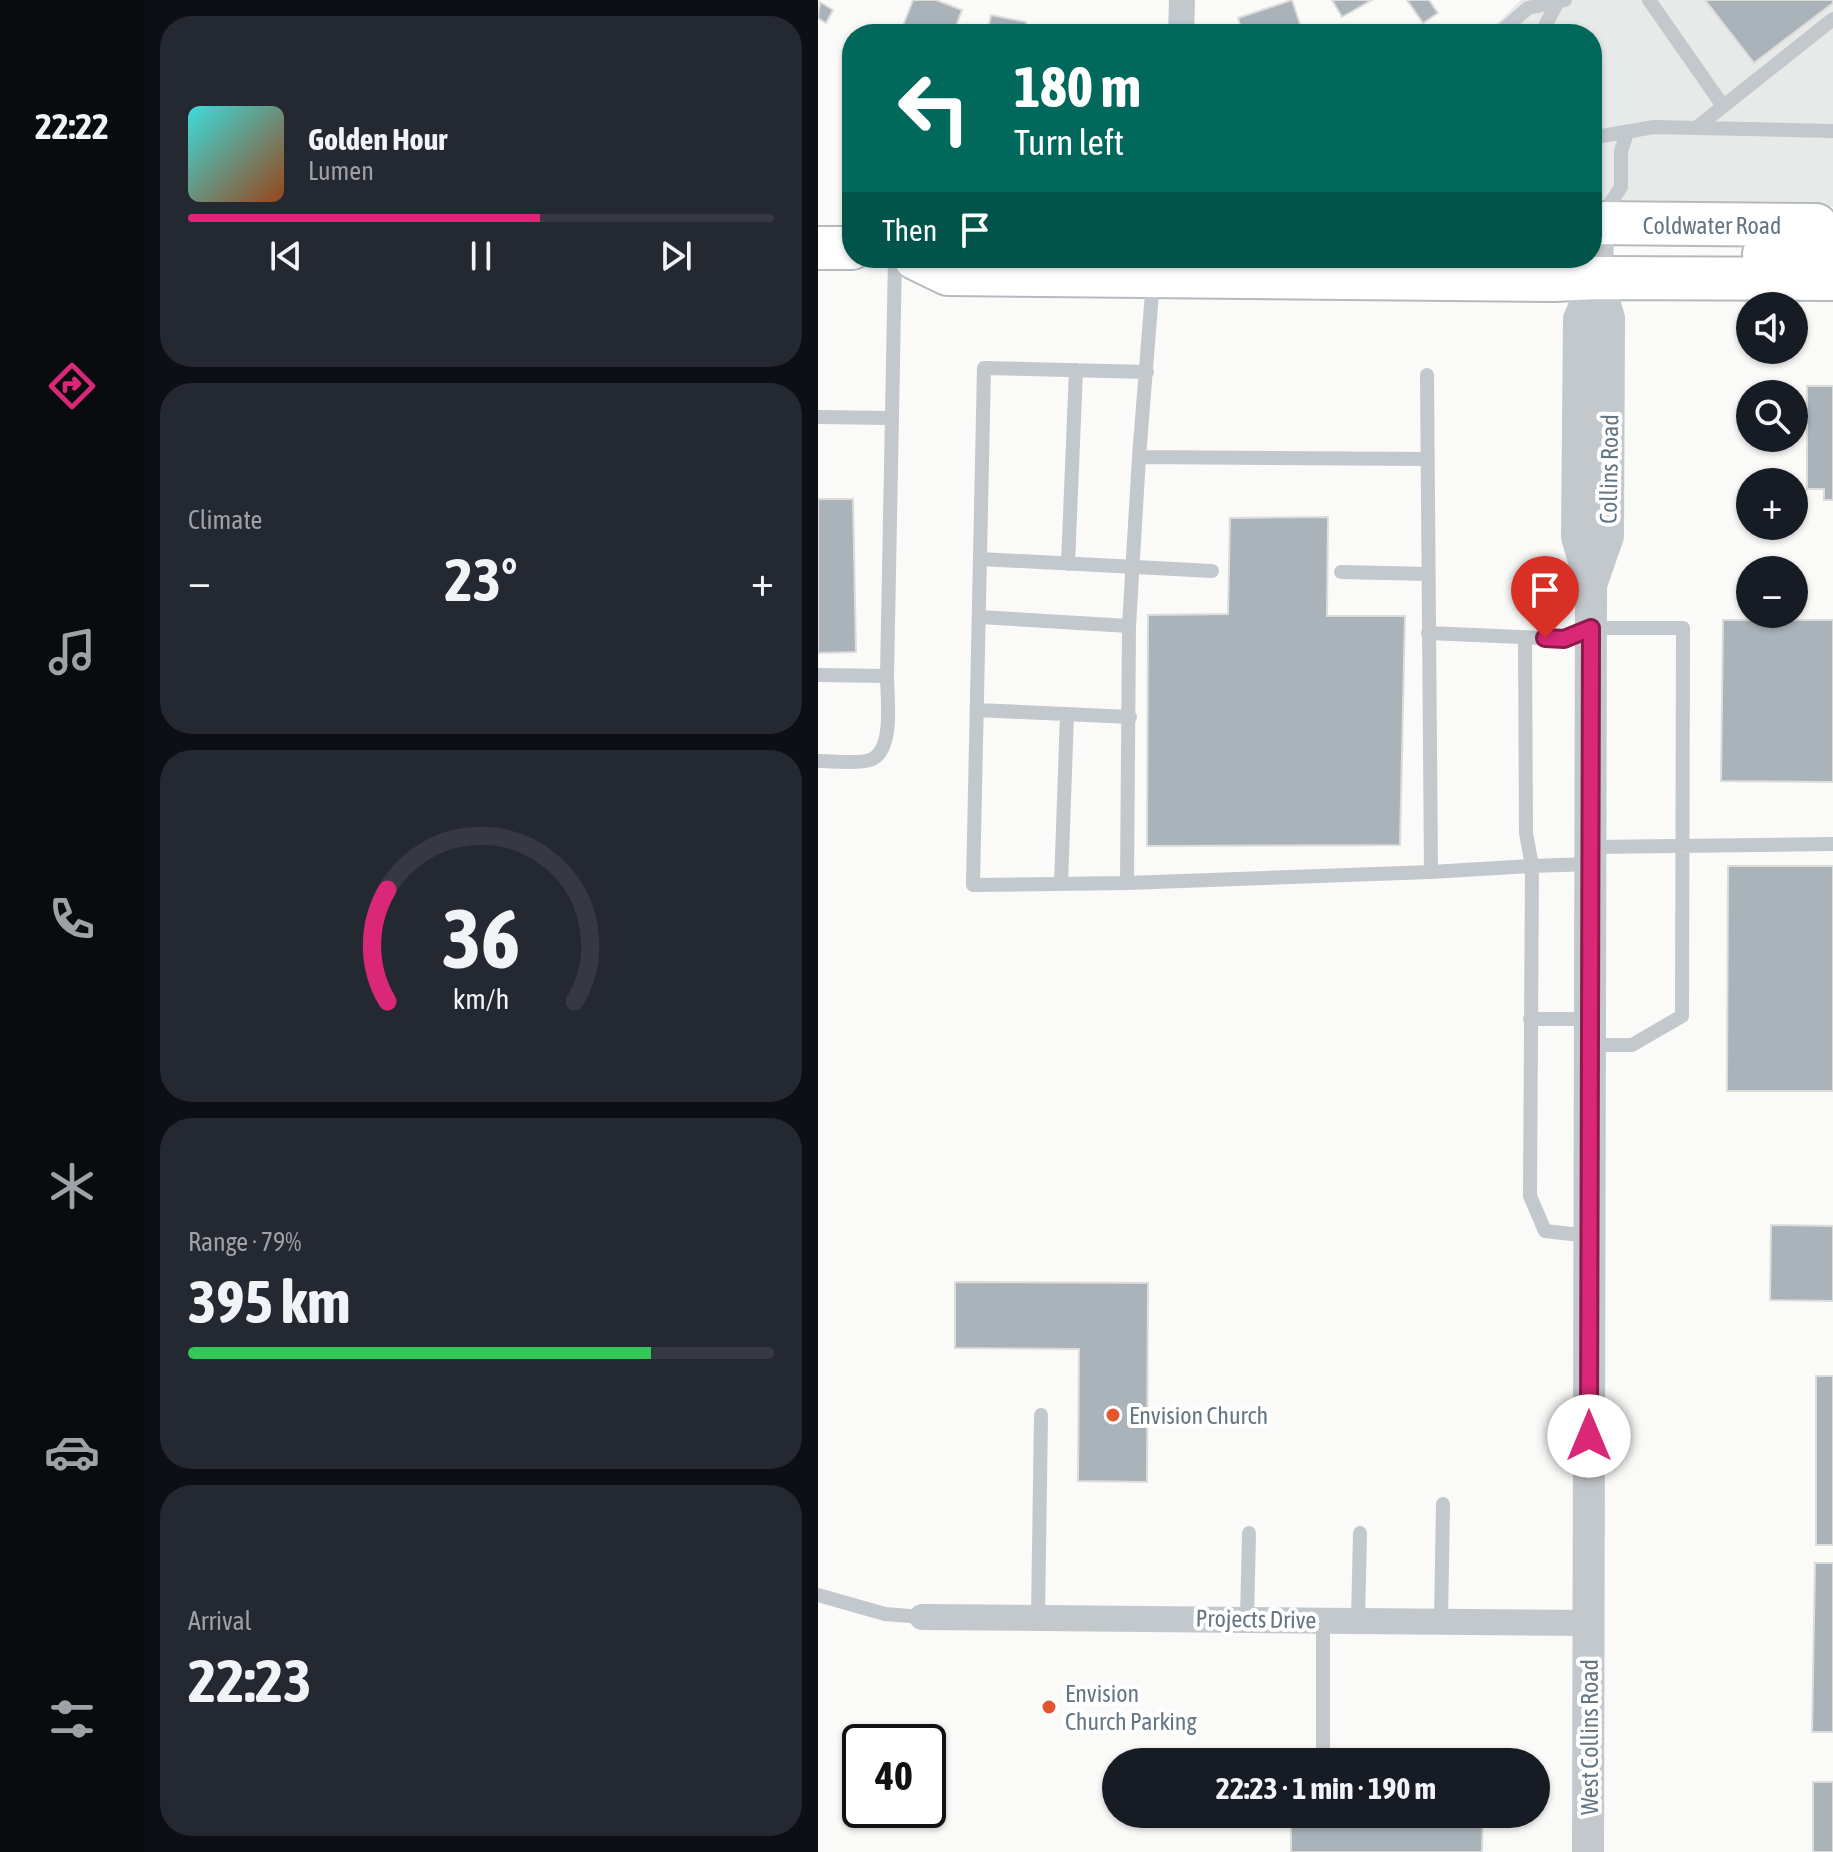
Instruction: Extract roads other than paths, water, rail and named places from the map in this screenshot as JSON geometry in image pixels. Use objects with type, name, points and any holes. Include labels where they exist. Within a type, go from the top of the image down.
[{"type":"main road","name":"Coldwater Road","points":[[1602,223],[1655,226],[1833,225]]},
{"type":"main road","points":[[1597,278],[1616,265],[1640,255],[1792,254],[1833,246]]},
{"type":"main road","points":[[818,248],[842,248]]},
{"type":"main road","points":[[936,268],[948,274],[1553,280],[1833,279]]},
{"type":"main road","points":[[1153,276],[1165,268]]},
{"type":"street","points":[[1181,24],[1182,0]]},
{"type":"street","name":"Collins Road","points":[[1590,1032],[1591,585],[1577,537],[1579,319],[1597,278],[1596,268]]},
{"type":"street","name":"West Collins Road","points":[[1588,1852],[1590,1032]]},
{"type":"street","name":"Projects Drive","points":[[922,1617],[1590,1623]]},
{"type":"lane","points":[[1649,0],[1723,106]]},
{"type":"lane","points":[[1510,24],[1528,8],[1561,2]]},
{"type":"lane","points":[[1547,24],[1561,2]]},
{"type":"lane","points":[[1696,128],[1833,19]]},
{"type":"lane","points":[[1602,136],[1654,127],[1833,131]]},
{"type":"lane","points":[[1602,211],[1621,187],[1621,151],[1627,133]]},
{"type":"lane","points":[[818,761],[870,760],[882,751],[888,733],[895,268]]},
{"type":"lane","points":[[1127,883],[1129,626],[1153,276]]},
{"type":"lane","points":[[1147,372],[984,368],[973,885],[1431,872],[1532,866],[1682,845],[1833,844]]},
{"type":"lane","points":[[1068,564],[1076,370]]},
{"type":"lane","points":[[1427,375],[1431,872]]},
{"type":"lane","points":[[818,417],[891,418]]},
{"type":"lane","points":[[1139,457],[1428,459]]},
{"type":"lane","points":[[980,559],[1212,571]]},
{"type":"lane","points":[[1341,572],[1428,574]]},
{"type":"lane","points":[[979,617],[1129,626]]},
{"type":"lane","points":[[1428,633],[1564,639],[1591,628],[1683,628],[1682,1016],[1632,1045],[1530,1019]]},
{"type":"lane","points":[[1525,637],[1526,833],[1532,866],[1530,1196],[1545,1231],[1589,1236]]},
{"type":"lane","points":[[818,675],[887,676]]},
{"type":"lane","points":[[977,710],[1130,717]]},
{"type":"lane","points":[[1061,884],[1067,714]]},
{"type":"lane","points":[[1038,1616],[1041,1415]]},
{"type":"lane","points":[[1441,1621],[1443,1504]]},
{"type":"lane","points":[[1247,1619],[1249,1533]]},
{"type":"lane","points":[[1358,1620],[1360,1533]]},
{"type":"lane","points":[[818,1595],[885,1614],[922,1617]]},
{"type":"lane","points":[[1323,1620],[1323,1748]]},
{"type":"place","name":"Envision Church","points":[[1113,1415]]},
{"type":"place","name":"Envision Church Parking","points":[[1049,1707]]}]
